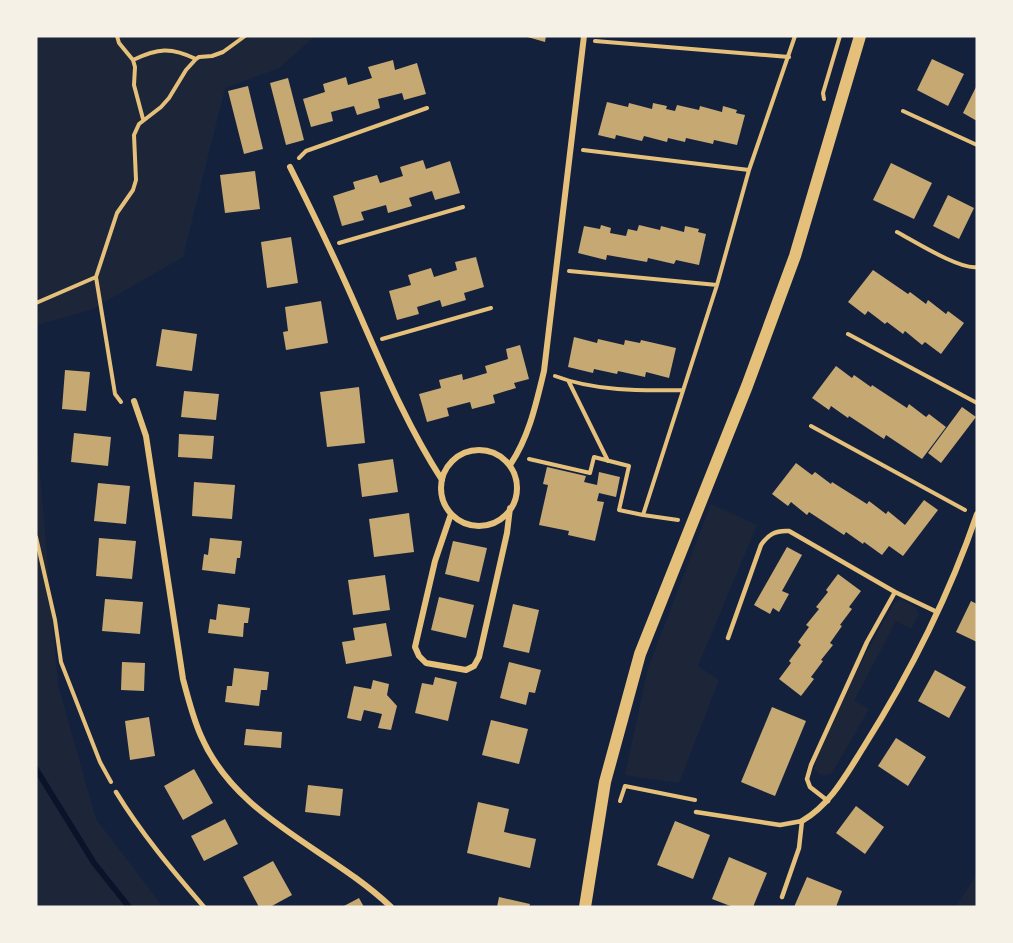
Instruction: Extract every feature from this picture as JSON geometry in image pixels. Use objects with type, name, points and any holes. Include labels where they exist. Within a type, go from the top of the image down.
[{"type":"main road","points":[[585,907],[605,782],[640,654],[747,386],[791,266],[860,36]]},
{"type":"street","points":[[510,465],[531,423],[544,371],[584,38]]},
{"type":"street","points":[[290,167],[330,246],[404,414],[419,444],[442,480]]},
{"type":"street","points":[[134,401],[146,436],[183,679],[201,737],[216,762],[248,800],[276,824],[360,882],[391,907]]},
{"type":"street","points":[[472,451],[489,452],[510,465],[516,485],[515,497],[510,508],[502,517],[485,525],[467,524],[451,514],[442,498],[442,480],[450,464],[456,458],[472,451]]},
{"type":"street","points":[[451,514],[435,561],[415,647],[419,656],[426,663],[466,670],[474,666],[479,657],[507,533],[510,508]]},
{"type":"street","points":[[802,821],[815,814],[828,801],[882,718],[938,612],[976,515]]},
{"type":"lane","points":[[728,638],[761,545],[775,532],[789,531],[895,592],[938,612]]},
{"type":"lane","points":[[828,801],[810,787],[807,778],[811,765],[867,642],[895,592]]},
{"type":"lane","points":[[116,792],[131,817],[204,907]]},
{"type":"lane","points":[[696,812],[780,825],[802,821],[799,848],[782,897]]},
{"type":"path","points":[[117,36],[119,43],[133,60],[134,85],[143,119]]},
{"type":"path","points":[[115,394],[96,277],[117,213],[133,190],[136,180],[134,135],[143,119],[162,107],[186,70],[196,59],[223,52],[244,36]]},
{"type":"path","points":[[643,515],[717,285],[749,170],[795,36]]},
{"type":"path","points":[[584,38],[789,57]]},
{"type":"path","points":[[133,60],[153,51],[165,49],[180,51],[196,59]]},
{"type":"path","points":[[306,151],[427,108]]},
{"type":"path","points":[[903,111],[977,145]]},
{"type":"path","points":[[571,149],[749,170]]},
{"type":"path","points":[[340,243],[463,207]]},
{"type":"path","points":[[897,232],[957,263],[971,268],[977,267]]},
{"type":"path","points":[[556,269],[717,285]]},
{"type":"path","points":[[36,303],[96,277]]},
{"type":"path","points":[[371,342],[491,308]]},
{"type":"path","points":[[848,334],[977,403]]},
{"type":"path","points":[[544,371],[569,381],[649,391],[682,390]]},
{"type":"path","points":[[569,381],[609,461]]},
{"type":"path","points":[[811,426],[976,515]]},
{"type":"path","points":[[516,456],[590,473],[594,458],[629,466],[619,510],[663,519]]},
{"type":"path","points":[[36,537],[55,620],[61,662],[100,762],[116,792]]},
{"type":"path","points":[[625,786],[676,796]]},
{"type":"shaded area","points":[[36,36],[315,36],[279,68],[225,88],[183,257],[91,310],[36,325]]},
{"type":"shaded area","points":[[36,427],[58,685],[96,819],[163,907],[36,907]]},
{"type":"shaded area","points":[[711,504],[757,525],[698,666],[719,680],[679,783],[625,775],[648,668]]},
{"type":"shaded area","points":[[901,599],[916,608],[919,614],[911,629],[896,621],[854,701],[869,709],[832,773],[824,776],[819,774],[814,768],[816,761],[843,700],[884,621],[895,602]]},
{"type":"shaded area","points":[[977,874],[977,907],[956,907],[975,877]]},
{"type":"building","points":[[524,36],[546,36],[545,42]]},
{"type":"building","points":[[932,59],[964,74],[948,106],[917,90]]},
{"type":"building","points":[[393,60],[395,70],[417,63],[426,94],[404,100],[402,93],[378,99],[380,108],[357,115],[354,106],[331,112],[333,121],[311,127],[303,99],[325,92],[323,84],[346,77],[348,85],[372,78],[368,67]]},
{"type":"building","points":[[288,78],[304,140],[286,145],[270,83]]},
{"type":"building","points":[[977,85],[977,121],[963,113]]},
{"type":"building","points":[[248,86],[263,149],[244,154],[228,91]]},
{"type":"building","points":[[607,102],[628,107],[629,103],[652,109],[653,103],[667,106],[666,109],[675,111],[677,105],[699,110],[700,106],[722,112],[723,106],[745,115],[737,145],[714,140],[713,144],[686,138],[685,142],[668,138],[667,142],[644,136],[642,141],[616,135],[615,139],[598,135]]},
{"type":"building","points":[[423,160],[426,169],[450,161],[460,193],[435,200],[432,191],[409,198],[412,206],[388,213],[386,205],[361,212],[364,220],[342,226],[333,196],[355,189],[353,182],[377,175],[380,183],[403,176],[400,167]]},
{"type":"building","points":[[891,163],[932,183],[914,219],[873,200]]},
{"type":"building","points":[[255,171],[260,209],[225,213],[220,175]]},
{"type":"building","points":[[948,195],[974,208],[959,239],[933,226]]},
{"type":"building","points":[[601,225],[611,228],[610,233],[626,236],[628,229],[637,231],[639,225],[660,230],[661,226],[684,232],[685,226],[699,229],[698,232],[706,234],[699,265],[676,260],[674,264],[648,258],[647,262],[607,255],[606,260],[578,253],[584,226],[600,229]]},
{"type":"building","points":[[291,237],[298,283],[267,288],[261,242]]},
{"type":"building","points":[[476,257],[484,287],[464,293],[466,300],[442,307],[440,300],[417,307],[419,314],[397,320],[389,291],[411,285],[408,275],[431,268],[434,277],[457,270],[455,262]]},
{"type":"building","points":[[873,270],[908,294],[910,292],[926,304],[928,300],[946,314],[948,311],[964,323],[941,354],[925,342],[922,345],[905,331],[903,334],[887,322],[885,324],[868,311],[865,315],[848,302]]},
{"type":"building","points":[[321,301],[328,343],[286,350],[283,332],[288,331],[285,307]]},
{"type":"building","points":[[162,329],[197,334],[192,371],[156,366]]},
{"type":"building","points":[[574,337],[597,343],[598,339],[624,345],[625,340],[640,343],[641,340],[676,348],[669,378],[646,372],[645,377],[594,369],[593,373],[568,367]]},
{"type":"building","points":[[520,345],[529,379],[514,383],[516,388],[493,395],[495,403],[472,409],[470,402],[447,408],[449,416],[427,422],[419,394],[441,388],[439,380],[462,374],[463,380],[487,373],[485,366],[508,359],[506,349]]},
{"type":"building","points":[[836,366],[852,378],[854,375],[907,408],[909,404],[926,417],[929,414],[946,427],[922,459],[886,435],[884,439],[849,416],[848,418],[831,406],[829,410],[812,398]]},
{"type":"building","points":[[65,370],[90,372],[86,411],[62,409]]},
{"type":"building","points":[[359,387],[365,443],[327,447],[320,392]]},
{"type":"building","points":[[184,391],[219,394],[216,420],[181,417]]},
{"type":"building","points":[[962,407],[976,417],[941,463],[928,453]]},
{"type":"building","points":[[74,433],[111,437],[108,466],[71,462]]},
{"type":"building","points":[[179,434],[214,436],[212,459],[178,457]]},
{"type":"building","points":[[393,459],[398,492],[362,497],[358,464]]},
{"type":"building","points":[[796,463],[812,475],[815,472],[831,484],[832,482],[867,504],[869,501],[886,514],[888,511],[905,525],[924,500],[938,510],[903,556],[889,546],[882,555],[864,542],[863,544],[846,532],[844,535],[809,512],[807,515],[791,502],[788,506],[772,494]]},
{"type":"building","points":[[547,467],[586,476],[584,482],[597,485],[599,472],[620,477],[616,497],[599,493],[597,501],[604,502],[595,541],[568,535],[569,531],[539,525],[548,485],[543,484]]},
{"type":"building","points":[[194,482],[235,485],[232,519],[192,516]]},
{"type":"building","points":[[98,483],[130,486],[126,524],[94,521]]},
{"type":"building","points":[[409,513],[414,552],[374,557],[369,519]]},
{"type":"building","points":[[99,538],[136,541],[132,579],[96,576]]},
{"type":"building","points":[[210,538],[242,541],[235,574],[202,570],[204,554],[208,555]]},
{"type":"building","points":[[453,541],[487,548],[479,582],[445,574]]},
{"type":"building","points":[[787,547],[802,555],[782,591],[789,594],[779,612],[773,608],[770,614],[754,605]]},
{"type":"building","points":[[838,574],[861,591],[849,607],[852,609],[830,643],[833,645],[811,677],[814,679],[801,696],[779,679],[801,645],[798,642],[809,627],[806,625],[819,609],[816,607]]},
{"type":"building","points":[[385,575],[390,610],[353,615],[348,580]]},
{"type":"building","points":[[439,597],[474,605],[466,638],[431,630]]},
{"type":"building","points":[[105,599],[143,602],[140,634],[102,631]]},
{"type":"building","points":[[971,601],[977,604],[977,642],[956,632]]},
{"type":"building","points":[[218,604],[250,608],[248,623],[244,623],[243,637],[208,633],[210,619],[216,620]]},
{"type":"building","points":[[513,604],[539,610],[529,653],[503,647]]},
{"type":"building","points":[[386,623],[392,656],[346,664],[342,642],[355,640],[353,628]]},
{"type":"building","points":[[122,662],[145,663],[144,691],[121,690]]},
{"type":"building","points":[[509,662],[541,670],[535,693],[529,692],[526,705],[500,698]]},
{"type":"building","points":[[234,668],[269,672],[267,690],[261,690],[259,706],[225,702],[227,686],[232,686]]},
{"type":"building","points":[[935,670],[966,687],[949,718],[918,701]]},
{"type":"building","points":[[435,677],[457,682],[448,721],[415,713],[422,683],[433,685]]},
{"type":"building","points":[[373,680],[389,684],[387,695],[397,706],[391,730],[378,728],[382,714],[364,710],[361,721],[347,718],[354,686],[371,689]]},
{"type":"building","points":[[772,707],[806,721],[775,796],[741,782]]},
{"type":"building","points":[[149,717],[155,756],[130,760],[125,721]]},
{"type":"building","points":[[491,720],[528,729],[519,764],[482,755]]},
{"type":"building","points":[[246,729],[282,732],[281,748],[244,745]]},
{"type":"building","points":[[896,738],[926,757],[908,786],[878,766]]},
{"type":"building","points":[[194,769],[213,803],[183,820],[164,786]]},
{"type":"building","points":[[308,785],[343,789],[340,816],[305,812]]},
{"type":"building","points":[[478,802],[509,809],[504,832],[536,839],[530,868],[467,853]]},
{"type":"building","points":[[856,806],[884,827],[865,854],[836,833]]},
{"type":"building","points":[[225,819],[238,844],[204,861],[191,836]]},
{"type":"building","points":[[675,821],[710,835],[693,879],[657,865]]},
{"type":"building","points":[[729,857],[767,873],[753,907],[733,907],[712,899]]},
{"type":"building","points":[[273,861],[292,895],[270,907],[259,907],[243,877]]},
{"type":"building","points":[[807,877],[842,891],[836,907],[794,907]]},
{"type":"building","points":[[499,897],[530,904],[529,907],[497,907]]},
{"type":"building","points":[[359,898],[364,907],[342,907]]},
{"type":"waterway","points":[[36,769],[94,863],[129,907]]}]
